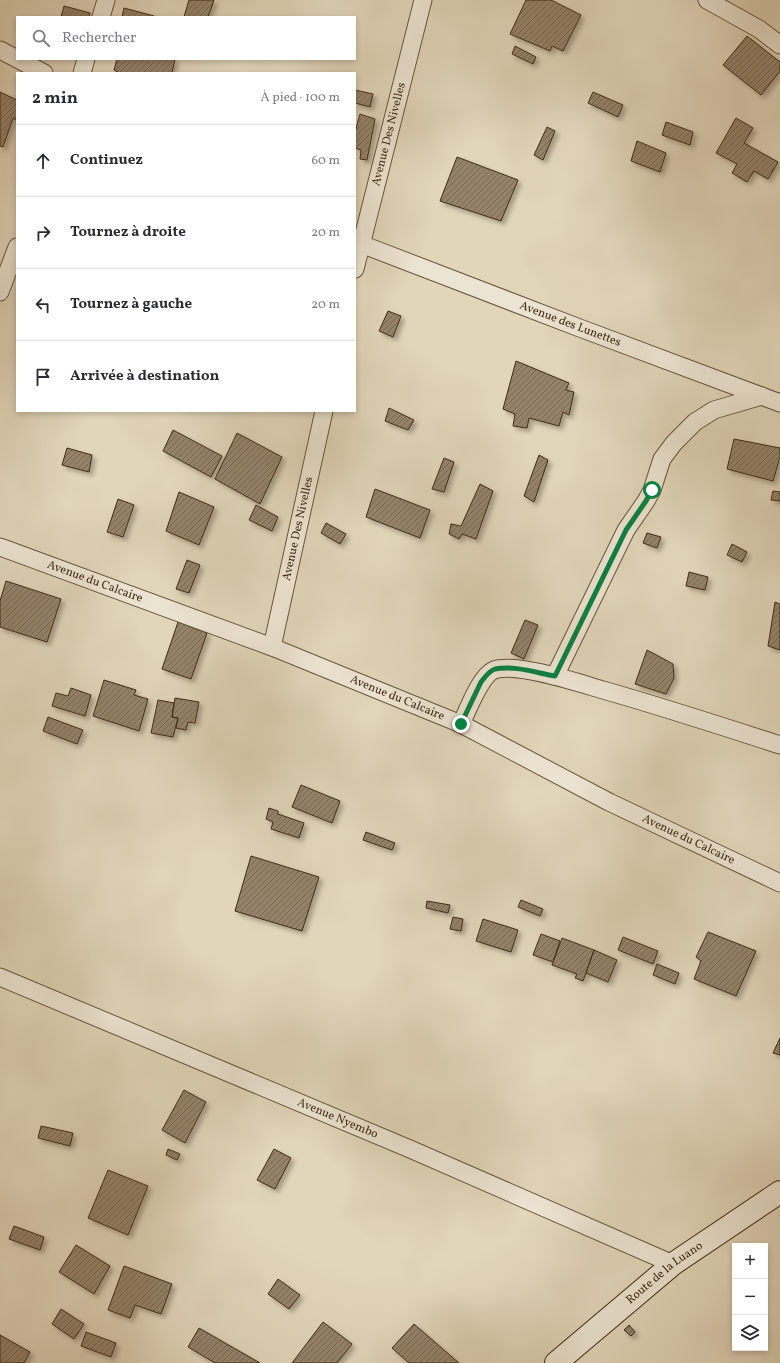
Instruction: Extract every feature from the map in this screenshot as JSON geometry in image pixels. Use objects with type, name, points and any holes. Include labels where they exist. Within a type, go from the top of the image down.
[{"type":"street","points":[[101,16],[106,0]]},
{"type":"street","name":"Avenue Des Nivelles","points":[[356,265],[423,0]]},
{"type":"street","points":[[707,0],[759,29],[780,45]]},
{"type":"street","points":[[0,50],[16,58]]},
{"type":"street","points":[[19,60],[42,72]]},
{"type":"street","points":[[82,72],[86,60]]},
{"type":"street","name":"Avenue des Lunettes","points":[[361,244],[780,403]]},
{"type":"street","points":[[0,292],[16,250]]},
{"type":"street","points":[[555,676],[626,530],[652,490],[662,459],[674,443],[695,422],[714,410],[762,396]]},
{"type":"street","name":"Avenue Des Nivelles","points":[[272,648],[324,412]]},
{"type":"street","name":"Avenue du Calcaire","points":[[0,547],[272,648],[461,724],[609,802],[780,883]]},
{"type":"street","points":[[461,724],[481,682],[485,677],[495,670],[515,669],[555,676],[698,718],[780,746]]},
{"type":"street","name":"Avenue Nyembo","points":[[0,977],[410,1149],[673,1264]]},
{"type":"street","name":"Route de la Luano","points":[[556,1363],[673,1264],[778,1195]]},
{"type":"building","points":[[189,0],[214,0],[208,16],[184,16]]},
{"type":"building","points":[[526,0],[551,0],[581,15],[563,51],[552,46],[550,51],[510,34]]},
{"type":"building","points":[[64,6],[90,13],[89,16],[61,16]]},
{"type":"building","points":[[124,8],[154,16],[122,16]]},
{"type":"building","points":[[747,36],[780,62],[780,71],[761,95],[723,65]]},
{"type":"building","points":[[515,46],[536,57],[533,64],[512,54]]},
{"type":"building","points":[[117,60],[175,60],[172,72],[118,72],[114,70]]},
{"type":"building","points":[[356,90],[373,94],[370,107],[356,103]]},
{"type":"building","points":[[0,92],[16,100],[16,120],[13,118],[3,147],[0,146]]},
{"type":"building","points":[[593,92],[623,105],[618,117],[588,103]]},
{"type":"building","points":[[360,114],[375,119],[367,160],[360,159],[361,150],[356,148],[356,128]]},
{"type":"building","points":[[736,118],[753,128],[744,143],[778,162],[768,179],[754,171],[747,182],[732,173],[737,164],[716,153]]},
{"type":"building","points":[[666,122],[693,132],[690,145],[662,135]]},
{"type":"building","points":[[547,127],[555,131],[543,160],[534,155]]},
{"type":"building","points":[[637,141],[666,153],[660,172],[631,161]]},
{"type":"building","points":[[457,157],[518,180],[501,221],[440,201]]},
{"type":"building","points":[[388,311],[401,316],[393,337],[379,331]]},
{"type":"building","points":[[516,361],[569,383],[566,390],[574,392],[569,415],[563,412],[559,426],[529,418],[527,428],[513,426],[515,414],[503,409]]},
{"type":"building","points":[[389,408],[414,420],[408,430],[385,421]]},
{"type":"building","points":[[173,430],[222,456],[211,477],[163,451]]},
{"type":"building","points":[[237,433],[282,457],[260,504],[215,479]]},
{"type":"building","points":[[734,439],[780,448],[780,457],[773,481],[727,469]]},
{"type":"building","points":[[67,448],[92,455],[89,472],[62,465]]},
{"type":"building","points":[[539,455],[548,460],[534,502],[524,496]]},
{"type":"building","points":[[444,458],[454,462],[444,492],[432,489]]},
{"type":"building","points":[[480,484],[493,491],[476,539],[462,534],[459,539],[449,534],[451,524],[461,526]]},
{"type":"building","points":[[375,489],[430,510],[420,538],[366,517]]},
{"type":"building","points":[[773,491],[780,492],[780,501],[771,500]]},
{"type":"building","points":[[179,492],[214,507],[199,545],[166,531]]},
{"type":"building","points":[[118,499],[134,505],[123,537],[107,532]]},
{"type":"building","points":[[256,505],[278,517],[272,531],[249,520]]},
{"type":"building","points":[[326,523],[346,534],[340,544],[321,533]]},
{"type":"building","points":[[647,533],[661,537],[657,548],[643,543]]},
{"type":"building","points":[[732,544],[747,552],[742,562],[727,555]]},
{"type":"building","points":[[187,560],[200,565],[189,593],[176,589]]},
{"type":"building","points":[[689,572],[708,577],[705,590],[686,586]]},
{"type":"building","points":[[6,581],[61,599],[47,642],[0,627],[0,601]]},
{"type":"building","points":[[775,602],[780,604],[780,650],[768,646]]},
{"type":"building","points":[[525,620],[538,625],[524,659],[511,653]]},
{"type":"building","points":[[178,622],[207,633],[191,679],[162,669]]},
{"type":"building","points":[[647,650],[673,664],[674,678],[666,694],[635,684]]},
{"type":"building","points":[[104,680],[136,690],[134,695],[148,699],[139,731],[93,716]]},
{"type":"building","points":[[71,688],[91,695],[85,716],[52,706],[56,693],[68,696]]},
{"type":"building","points":[[175,698],[199,702],[195,723],[188,722],[186,730],[176,728],[178,718],[172,717]]},
{"type":"building","points":[[158,700],[174,703],[172,717],[178,718],[173,737],[151,733]]},
{"type":"building","points":[[48,717],[83,730],[77,744],[43,731]]},
{"type":"building","points":[[301,785],[340,801],[332,823],[292,807]]},
{"type":"building","points":[[269,808],[278,811],[278,814],[304,823],[299,838],[271,829],[273,822],[266,819]]},
{"type":"building","points":[[366,832],[395,843],[392,850],[363,840]]},
{"type":"building","points":[[251,856],[319,877],[302,931],[235,911]]},
{"type":"building","points":[[521,900],[543,909],[540,916],[518,907]]},
{"type":"building","points":[[427,901],[450,905],[448,913],[426,908]]},
{"type":"building","points":[[453,917],[463,919],[461,931],[450,929]]},
{"type":"building","points":[[483,919],[518,930],[511,952],[476,941]]},
{"type":"building","points":[[708,932],[756,951],[736,996],[694,979],[701,961],[696,957]]},
{"type":"building","points":[[541,934],[560,941],[553,962],[533,955]]},
{"type":"building","points":[[623,937],[658,951],[653,964],[618,950]]},
{"type":"building","points":[[562,938],[594,950],[583,981],[575,978],[577,974],[552,965]]},
{"type":"building","points":[[594,950],[617,960],[608,982],[586,973]]},
{"type":"building","points":[[657,964],[679,973],[675,984],[653,975]]},
{"type":"building","points":[[780,1038],[780,1055],[773,1053]]},
{"type":"building","points":[[184,1090],[206,1102],[185,1143],[162,1130]]},
{"type":"building","points":[[41,1126],[73,1133],[70,1146],[38,1138]]},
{"type":"building","points":[[168,1149],[180,1154],[177,1160],[166,1155]]},
{"type":"building","points":[[274,1149],[291,1158],[275,1189],[257,1180]]},
{"type":"building","points":[[108,1170],[148,1186],[128,1235],[88,1218]]},
{"type":"building","points":[[14,1226],[44,1237],[40,1250],[9,1239]]},
{"type":"building","points":[[76,1245],[110,1266],[94,1294],[59,1272]]},
{"type":"building","points":[[124,1266],[172,1284],[161,1314],[135,1305],[130,1318],[108,1310]]},
{"type":"building","points":[[278,1279],[300,1295],[289,1309],[268,1294]]},
{"type":"building","points":[[61,1309],[84,1324],[74,1339],[52,1324]]},
{"type":"building","points":[[323,1322],[352,1344],[337,1363],[292,1363]]},
{"type":"building","points":[[414,1324],[459,1363],[409,1363],[392,1348]]},
{"type":"building","points":[[629,1325],[635,1332],[631,1336],[624,1330]]},
{"type":"building","points":[[199,1328],[260,1363],[215,1363],[188,1347]]},
{"type":"building","points":[[86,1332],[116,1343],[111,1357],[81,1346]]},
{"type":"building","points":[[0,1335],[30,1352],[24,1363],[0,1363]]},
{"type":"route","points":[[461,724],[481,682],[490,672],[495,670],[515,669],[555,676],[626,530],[652,490]]}]
